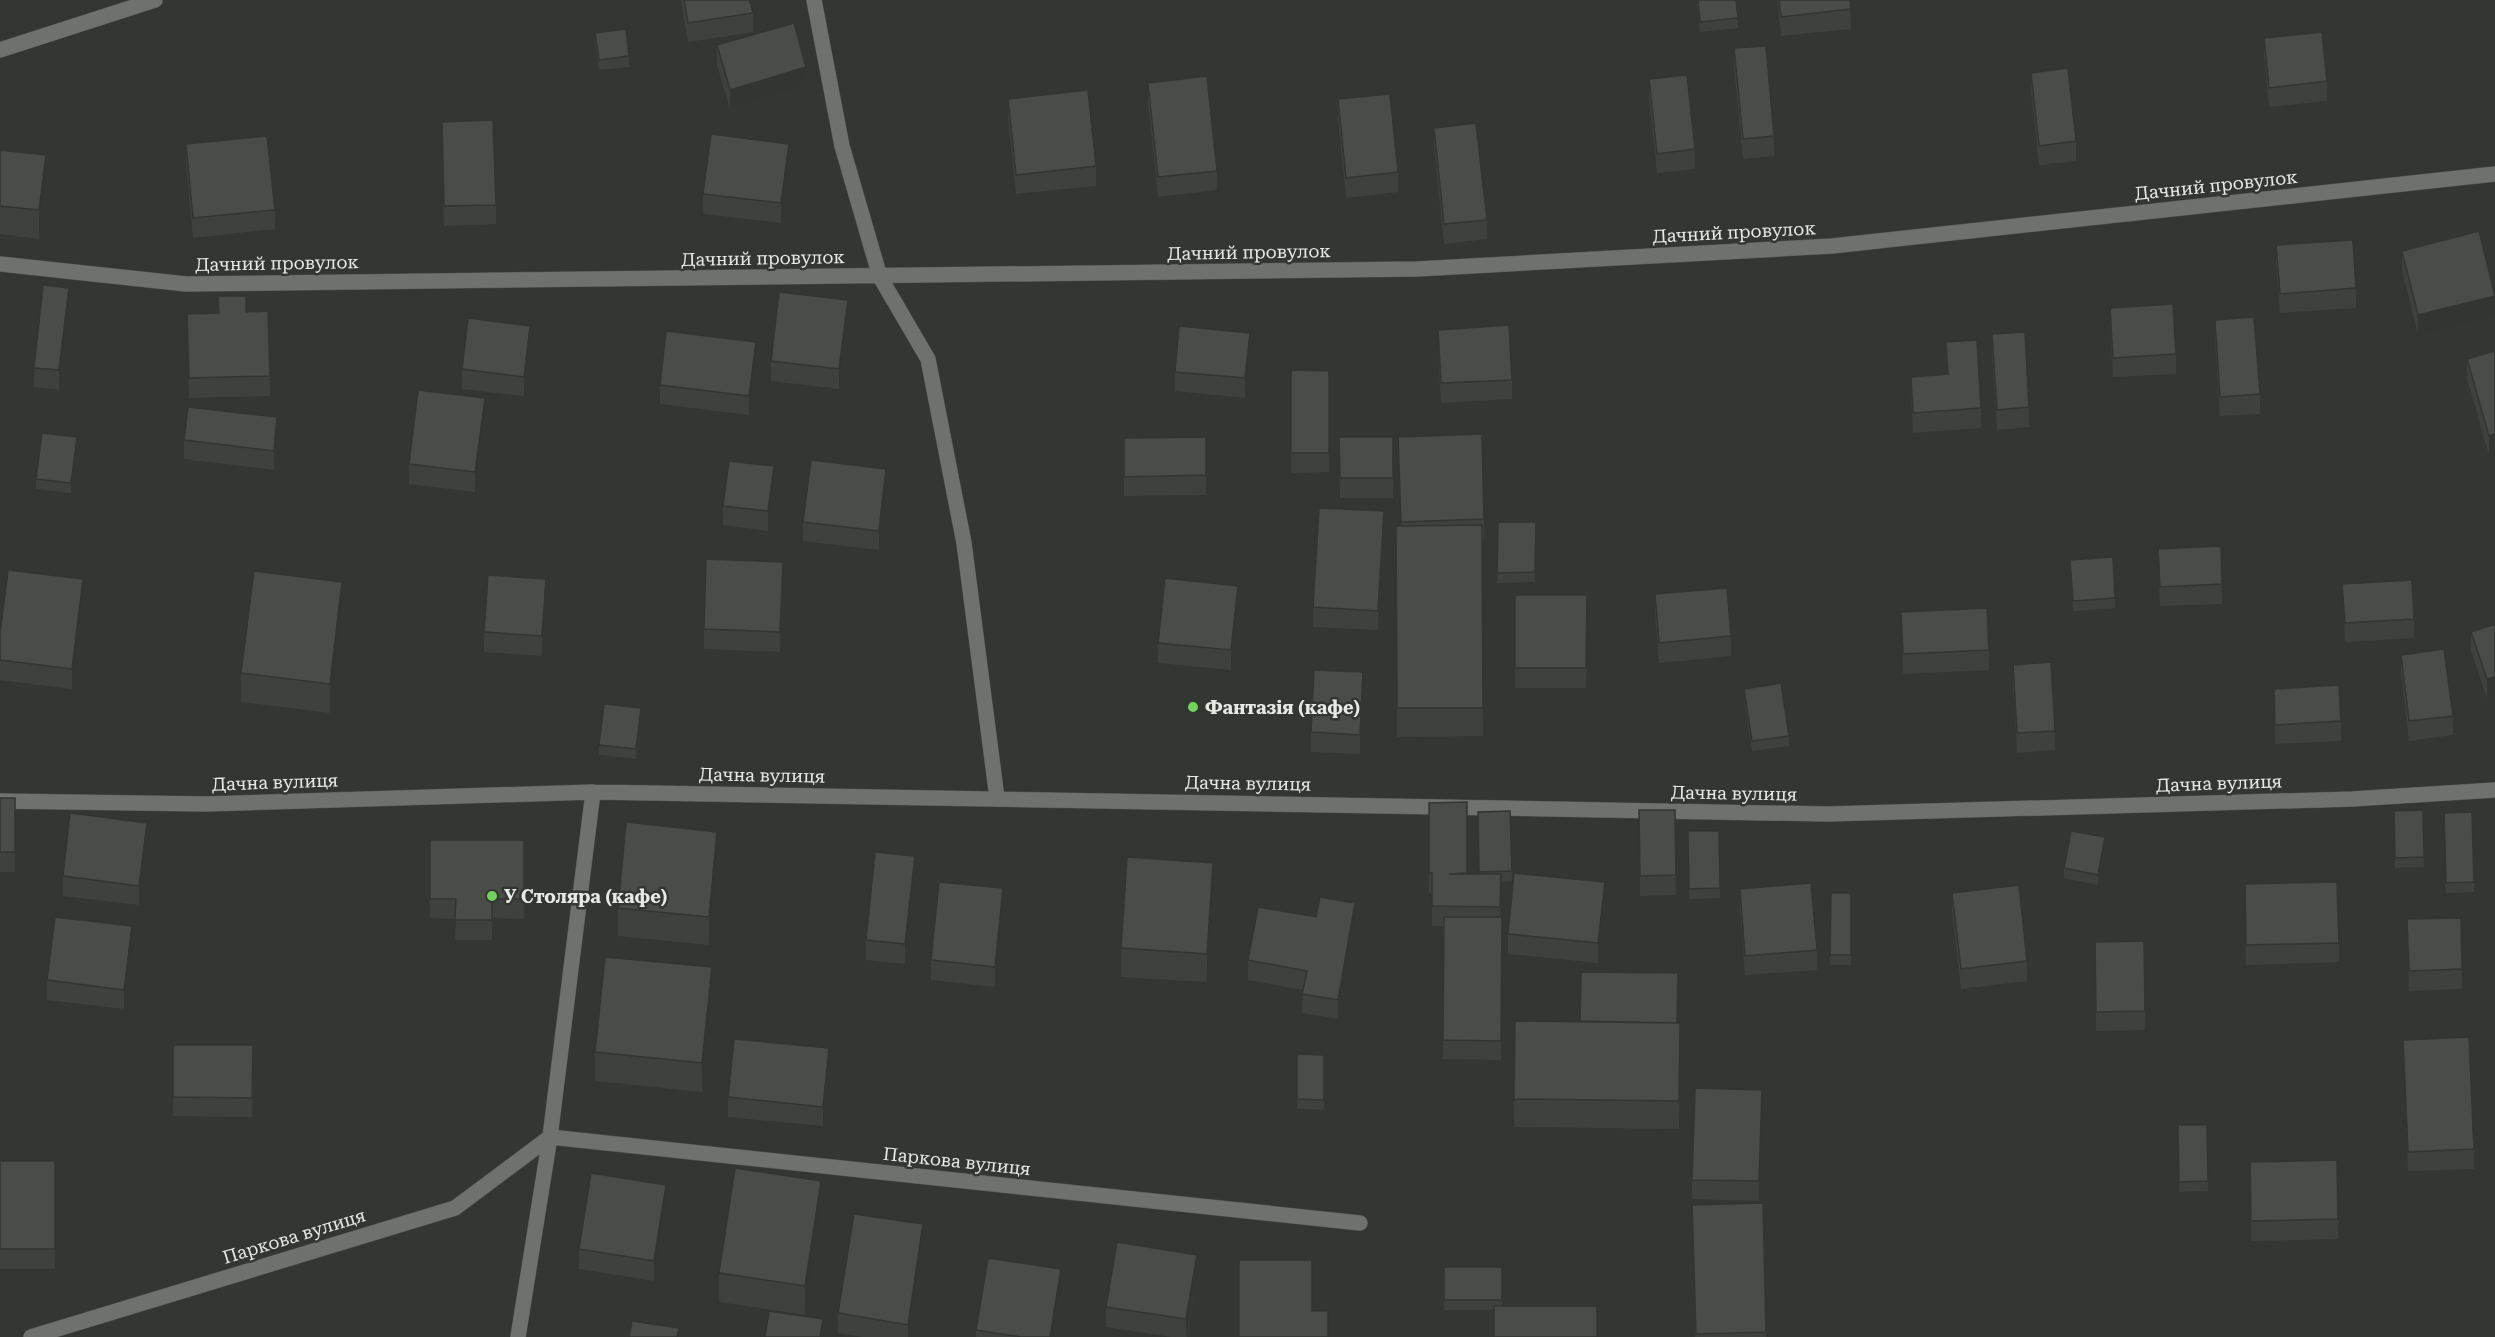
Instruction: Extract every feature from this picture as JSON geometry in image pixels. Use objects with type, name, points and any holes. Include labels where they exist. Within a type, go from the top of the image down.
[{"type":"street","points":[[814,0],[842,146],[880,277],[928,359],[964,543],[997,798]]},
{"type":"street","points":[[0,50],[146,2]]},
{"type":"street","name":"Дачний провулок","points":[[0,264],[186,284],[1417,269],[1832,246],[2495,174]]},
{"type":"street","name":"Дачна вулиця","points":[[0,801],[206,804],[593,792],[1828,814],[2340,800],[2495,790]]},
{"type":"street","points":[[519,1337],[550,1137],[593,792]]},
{"type":"street","name":"Паркова вулиця","points":[[31,1337],[455,1208],[550,1137],[1360,1223]]},
{"type":"building","points":[[684,0],[750,0],[753,13],[688,23]]},
{"type":"building","points":[[1698,0],[1736,0],[1738,18],[1700,22]]},
{"type":"building","points":[[1779,0],[1850,0],[1851,9],[1781,17]]},
{"type":"building","points":[[794,23],[806,67],[730,90],[717,45]]},
{"type":"building","points":[[626,29],[629,56],[599,60],[595,33]]},
{"type":"building","points":[[2322,32],[2327,81],[2269,88],[2264,38]]},
{"type":"building","points":[[1766,46],[1774,136],[1743,139],[1734,48]]},
{"type":"building","points":[[2068,68],[2076,141],[2039,146],[2031,73]]},
{"type":"building","points":[[1687,75],[1695,149],[1657,154],[1649,79]]},
{"type":"building","points":[[1207,76],[1217,171],[1158,177],[1148,83]]},
{"type":"building","points":[[1088,90],[1096,166],[1016,175],[1008,99]]},
{"type":"building","points":[[1390,94],[1398,172],[1346,178],[1338,99]]},
{"type":"building","points":[[493,120],[496,205],[444,206],[442,122]]},
{"type":"building","points":[[1476,123],[1487,220],[1444,224],[1434,128]]},
{"type":"building","points":[[711,134],[789,144],[781,203],[703,194]]},
{"type":"building","points":[[267,136],[275,210],[193,218],[186,144]]},
{"type":"building","points":[[0,150],[46,155],[39,210],[0,206]]},
{"type":"building","points":[[2479,231],[2495,296],[2418,315],[2402,251]]},
{"type":"building","points":[[2353,240],[2356,288],[2280,294],[2276,245]]},
{"type":"building","points":[[43,285],[69,288],[59,370],[34,368]]},
{"type":"building","points":[[779,292],[848,300],[839,369],[771,361]]},
{"type":"building","points":[[218,296],[246,296],[246,312],[268,311],[270,376],[189,378],[187,314],[219,313]]},
{"type":"building","points":[[2173,304],[2176,354],[2113,358],[2110,308]]},
{"type":"building","points":[[2254,317],[2260,394],[2220,397],[2215,320]]},
{"type":"building","points":[[468,318],[530,326],[524,377],[462,369]]},
{"type":"building","points":[[1509,325],[1512,380],[1441,383],[1438,330]]},
{"type":"building","points":[[1179,326],[1250,333],[1245,378],[1175,372]]},
{"type":"building","points":[[666,331],[756,342],[749,396],[660,385]]},
{"type":"building","points":[[2025,332],[2029,407],[1997,410],[1992,334]]},
{"type":"building","points":[[1977,340],[1981,408],[1913,413],[1911,377],[1948,374],[1946,342]]},
{"type":"building","points":[[2495,351],[2495,434],[2489,436],[2467,359]]},
{"type":"building","points":[[1291,370],[1329,371],[1329,453],[1291,453]]},
{"type":"building","points":[[418,390],[485,398],[475,472],[409,464]]},
{"type":"building","points":[[188,407],[277,417],[274,451],[184,440]]},
{"type":"building","points":[[42,433],[77,437],[71,483],[36,479]]},
{"type":"building","points":[[1482,434],[1484,519],[1401,522],[1398,437]]},
{"type":"building","points":[[1206,437],[1206,475],[1124,477],[1124,438]]},
{"type":"building","points":[[1339,437],[1393,437],[1393,478],[1340,478]]},
{"type":"building","points":[[811,460],[886,469],[879,531],[803,522]]},
{"type":"building","points":[[729,461],[774,466],[768,511],[723,506]]},
{"type":"building","points":[[1319,508],[1384,511],[1378,611],[1313,607]]},
{"type":"building","points":[[1498,522],[1536,522],[1535,572],[1497,573]]},
{"type":"building","points":[[1482,525],[1483,708],[1397,708],[1396,526]]},
{"type":"building","points":[[2221,546],[2222,584],[2160,587],[2158,549]]},
{"type":"building","points":[[2113,557],[2115,598],[2073,601],[2070,560]]},
{"type":"building","points":[[706,559],[783,562],[780,632],[704,629]]},
{"type":"building","points":[[8,570],[83,579],[72,669],[0,660],[0,634]]},
{"type":"building","points":[[254,571],[342,582],[330,684],[241,673]]},
{"type":"building","points":[[488,575],[546,579],[542,636],[484,632]]},
{"type":"building","points":[[1165,578],[1238,586],[1231,650],[1158,643]]},
{"type":"building","points":[[2412,580],[2414,619],[2345,623],[2342,584]]},
{"type":"building","points":[[1727,588],[1731,636],[1659,643],[1655,594]]},
{"type":"building","points":[[1515,595],[1587,595],[1586,668],[1515,668]]},
{"type":"building","points":[[1987,608],[1989,650],[1903,654],[1901,612]]},
{"type":"building","points":[[2495,624],[2495,677],[2487,679],[2471,632]]},
{"type":"building","points":[[2444,649],[2453,716],[2409,721],[2401,655]]},
{"type":"building","points":[[2051,662],[2055,731],[2017,733],[2013,665]]},
{"type":"building","points":[[1314,670],[1363,672],[1360,735],[1311,732]]},
{"type":"building","points":[[1781,683],[1789,736],[1752,741],[1744,689]]},
{"type":"building","points":[[2339,685],[2341,721],[2275,725],[2274,689]]},
{"type":"building","points":[[604,704],[641,708],[636,749],[599,745]]},
{"type":"building","points":[[0,798],[15,798],[15,852],[0,852]]},
{"type":"building","points":[[1467,802],[1467,873],[1449,874],[1501,874],[1500,907],[1432,906],[1432,873],[1429,873],[1429,803]]},
{"type":"building","points":[[1639,810],[1675,810],[1676,875],[1640,876]]},
{"type":"building","points":[[2423,810],[2424,857],[2395,858],[2394,811]]},
{"type":"building","points":[[1510,811],[1512,871],[1479,872],[1478,812]]},
{"type":"building","points":[[2472,812],[2474,882],[2446,883],[2444,813]]},
{"type":"building","points":[[70,813],[147,823],[139,886],[63,876]]},
{"type":"building","points":[[626,822],[717,832],[709,917],[618,908]]},
{"type":"building","points":[[1688,831],[1719,831],[1720,888],[1689,889]]},
{"type":"building","points":[[2071,831],[2105,837],[2098,875],[2064,868]]},
{"type":"building","points":[[430,840],[524,840],[524,899],[492,899],[492,920],[455,920],[456,899],[430,899]]},
{"type":"building","points":[[875,852],[915,856],[905,944],[866,940]]},
{"type":"building","points":[[1127,857],[1213,863],[1207,954],[1121,948]]},
{"type":"building","points":[[1514,873],[1605,882],[1598,943],[1508,934]]},
{"type":"building","points":[[939,882],[1003,888],[995,967],[931,960]]},
{"type":"building","points":[[2337,882],[2339,943],[2246,945],[2245,884]]},
{"type":"building","points":[[1811,883],[1817,950],[1745,956],[1740,889]]},
{"type":"building","points":[[2019,885],[2027,961],[1961,969],[1952,893]]},
{"type":"building","points":[[1831,893],[1851,893],[1851,955],[1830,955]]},
{"type":"building","points":[[1320,897],[1355,903],[1338,1000],[1302,994],[1307,971],[1248,960],[1258,907],[1316,917]]},
{"type":"building","points":[[55,917],[132,926],[124,990],[47,980]]},
{"type":"building","points":[[1444,917],[1502,917],[1501,1041],[1443,1040]]},
{"type":"building","points":[[2461,918],[2462,969],[2409,971],[2407,919]]},
{"type":"building","points":[[2144,941],[2145,1011],[2096,1012],[2095,942]]},
{"type":"building","points":[[605,957],[712,967],[702,1063],[595,1052]]},
{"type":"building","points":[[1581,972],[1678,973],[1677,1023],[1580,1021]]},
{"type":"building","points":[[1515,1021],[1680,1023],[1679,1101],[1514,1099]]},
{"type":"building","points":[[2469,1037],[2474,1149],[2408,1152],[2403,1040]]},
{"type":"building","points":[[734,1039],[829,1048],[823,1107],[728,1097]]},
{"type":"building","points":[[173,1045],[253,1045],[252,1098],[173,1097]]},
{"type":"building","points":[[1297,1054],[1324,1055],[1324,1100],[1297,1099]]},
{"type":"building","points":[[1695,1088],[1762,1090],[1759,1181],[1692,1180]]},
{"type":"building","points":[[2178,1125],[2207,1125],[2208,1181],[2179,1182]]},
{"type":"building","points":[[2337,1160],[2338,1219],[2251,1221],[2250,1162]]},
{"type":"building","points":[[0,1161],[55,1161],[55,1249],[0,1249]]},
{"type":"building","points":[[735,1168],[821,1181],[805,1286],[719,1273]]},
{"type":"building","points":[[591,1173],[666,1185],[654,1261],[579,1249]]},
{"type":"building","points":[[1763,1203],[1766,1332],[1696,1334],[1692,1205]]},
{"type":"building","points":[[854,1214],[923,1224],[908,1325],[838,1313]]},
{"type":"building","points":[[1117,1242],[1197,1255],[1186,1319],[1106,1307]]},
{"type":"building","points":[[988,1258],[1061,1269],[1050,1337],[1021,1337],[976,1330]]},
{"type":"building","points":[[1239,1260],[1312,1260],[1312,1311],[1328,1311],[1328,1337],[1239,1337]]},
{"type":"building","points":[[1444,1267],[1502,1267],[1502,1300],[1444,1300]]},
{"type":"building","points":[[1494,1306],[1597,1306],[1597,1337],[1494,1337]]},
{"type":"building","points":[[769,1311],[823,1319],[820,1337],[765,1337]]},
{"type":"building","points":[[632,1321],[679,1328],[677,1337],[629,1337]]},
{"type":"place","name":"Фантазія (кафе)","points":[[1193,707]]},
{"type":"place","name":"У Столяра (кафе)","points":[[492,896]]}]
